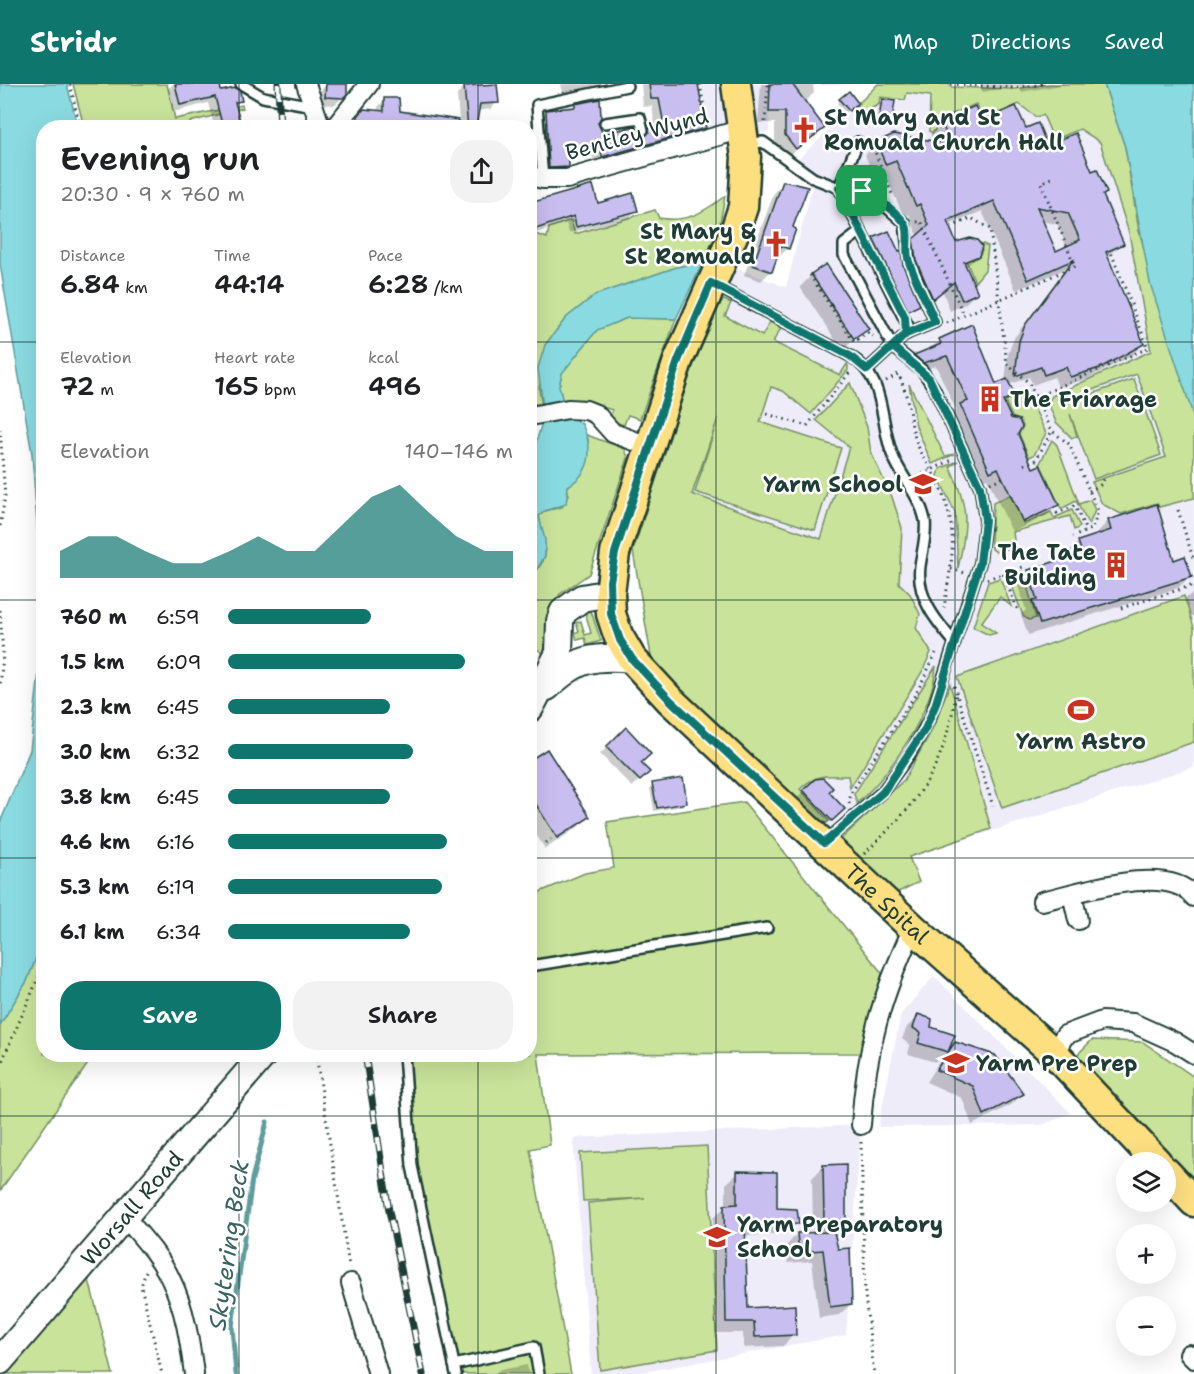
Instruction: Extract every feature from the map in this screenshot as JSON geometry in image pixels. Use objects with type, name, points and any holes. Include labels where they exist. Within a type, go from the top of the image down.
[{"type":"main road","name":"The Spital","points":[[736,84],[750,138],[743,207],[735,231],[681,352],[648,446],[613,559],[610,593],[615,628],[632,659],[670,700],[913,928],[1054,1053],[1148,1152]]},
{"type":"main road","points":[[537,696],[559,653],[560,621],[563,612],[582,598],[610,593]]},
{"type":"main road","points":[[537,699],[564,671],[576,664],[600,657],[632,659]]},
{"type":"main road","name":"Worsall Road","points":[[0,1361],[257,1062]]},
{"type":"main road","points":[[1176,1183],[1194,1202]]},
{"type":"street","points":[[306,84],[318,120]]},
{"type":"street","points":[[340,120],[369,84]]},
{"type":"street","name":"Bentley Wynd","points":[[537,177],[567,178],[648,152],[750,138]]},
{"type":"street","points":[[537,414],[568,409],[593,412],[610,431],[648,446]]},
{"type":"street","points":[[1042,901],[1129,882],[1171,881],[1189,890],[1194,897]]},
{"type":"street","points":[[1072,894],[1078,920]]},
{"type":"street","points":[[861,1125],[864,1079],[873,1029],[888,980],[913,928]]},
{"type":"street","points":[[1054,1053],[1065,1035],[1102,1021],[1133,1023],[1175,1042],[1194,1054]]},
{"type":"street","points":[[124,1216],[153,1251],[171,1280],[185,1321],[194,1374]]},
{"type":"street","points":[[351,1282],[378,1374]]},
{"type":"lane","points":[[241,84],[263,98],[313,106]]},
{"type":"lane","name":"Bentley Wynd","points":[[537,120],[537,105],[627,86]]},
{"type":"lane","points":[[605,123],[640,118],[643,130]]},
{"type":"lane","points":[[750,138],[813,178],[839,188],[871,194],[905,223],[909,262],[935,322],[906,334],[867,370]]},
{"type":"lane","points":[[858,142],[839,188],[907,321],[906,334]]},
{"type":"lane","points":[[824,843],[862,812],[898,773],[931,716],[980,563],[985,520],[984,500],[929,378],[893,347],[842,249],[850,238],[861,231]]},
{"type":"lane","points":[[711,283],[859,361],[867,370],[876,386],[892,454],[914,493],[925,520],[920,586],[933,615],[955,644]]},
{"type":"lane","points":[[537,965],[767,927]]},
{"type":"lane","points":[[405,1062],[412,1166],[455,1370],[534,1347],[539,1374]]},
{"type":"path","points":[[70,84],[78,120]]},
{"type":"path","points":[[700,84],[706,125]]},
{"type":"path","points":[[750,138],[768,84]]},
{"type":"path","points":[[951,84],[1014,88],[1043,84]]},
{"type":"path","points":[[937,327],[1076,266],[1041,183],[1054,177]]},
{"type":"path","points":[[951,227],[971,218],[990,229],[1001,300],[1007,364],[1029,383],[1052,431],[1069,444],[1098,511],[1093,528],[1073,537]]},
{"type":"path","points":[[1036,397],[1148,348],[1111,252]]},
{"type":"path","points":[[810,275],[854,342],[868,333],[883,340],[888,337]]},
{"type":"path","points":[[876,386],[898,374],[908,359]]},
{"type":"path","points":[[767,414],[807,426],[859,361]]},
{"type":"path","points":[[898,374],[909,398],[912,428],[918,445],[941,489],[950,514],[954,553],[943,616]]},
{"type":"path","points":[[0,429],[5,496],[0,527]]},
{"type":"path","points":[[1024,465],[1036,460],[1052,431]]},
{"type":"path","points":[[1089,491],[1102,483],[1104,476]]},
{"type":"path","points":[[1054,507],[1057,513],[1075,506],[1086,531]]},
{"type":"path","points":[[1178,510],[1194,561]]},
{"type":"path","points":[[984,580],[1023,567]]},
{"type":"path","points":[[951,569],[969,575]]},
{"type":"path","points":[[1003,574],[1018,611]]},
{"type":"path","points":[[1121,608],[1194,585]]},
{"type":"path","points":[[0,609],[3,656],[0,686]]},
{"type":"path","points":[[848,809],[851,793],[917,692],[938,649]]},
{"type":"path","points":[[952,681],[993,806]]},
{"type":"path","points":[[850,868],[893,828],[921,793],[944,747],[956,694]]},
{"type":"path","points":[[546,843],[551,839]]},
{"type":"path","points":[[0,1066],[36,983]]},
{"type":"path","points":[[317,1062],[351,1282]]},
{"type":"path","points":[[861,1125],[865,1295],[874,1374]]},
{"type":"path","points":[[153,1251],[141,1286],[162,1374]]},
{"type":"shaded area","points":[[700,84],[770,84],[769,132],[711,147]]},
{"type":"shaded area","name":"Yarm School","points":[[878,84],[949,84],[951,87],[1014,89],[1049,84],[1104,84],[1194,418],[1194,767],[910,857],[920,882],[892,896],[655,668],[632,550],[692,367],[734,267],[786,287],[812,188],[765,150],[770,138],[798,159]]},
{"type":"shaded area","name":"Yarm Pre Prep","points":[[934,976],[1071,1113],[1042,1125],[878,1127],[901,1014]]},
{"type":"shaded area","name":"Yarm Preparatory School","points":[[861,1125],[846,1335],[633,1374],[591,1374],[573,1138]]},
{"type":"green space","points":[[73,84],[167,84],[175,119],[242,105],[243,108],[198,120],[82,120]]},
{"type":"green space","points":[[878,84],[949,84],[951,87],[1014,89],[1049,84],[1104,84],[1125,147],[1139,231],[1194,418],[1194,498],[1159,507],[1157,503],[1121,514],[1102,504],[1092,482],[1166,457],[1137,374],[1089,391],[1090,394],[1066,403],[1134,379],[1161,455],[1094,479],[1070,414],[1077,436],[1072,438],[1056,422],[1048,403],[1052,396],[1151,351],[1129,233],[1100,142],[1080,129],[1054,140],[1043,115],[1036,117],[1019,104],[983,120],[976,104],[941,119],[933,133],[929,131],[930,96],[907,93],[905,100],[880,97],[879,104],[866,112],[856,106]]},
{"type":"green space","points":[[725,196],[719,228],[703,262],[677,267],[595,295],[566,318],[545,345],[539,389],[542,406],[537,405],[537,234],[547,238],[549,228],[571,220],[575,234],[655,210],[659,218],[678,219],[695,215]]},
{"type":"green space","points":[[980,243],[988,246],[985,270],[975,282],[965,258],[973,260],[979,256],[982,250]]},
{"type":"green space","points":[[724,300],[731,303],[725,316],[762,336],[770,322],[781,328],[773,342],[840,375],[847,364],[848,370],[811,414],[783,391],[771,387],[760,422],[841,448],[815,530],[695,492],[718,418],[692,494],[821,539],[849,447],[816,420],[850,383],[867,427],[871,453],[892,497],[902,528],[899,583],[910,594],[920,614],[916,628],[931,652],[922,672],[850,788],[848,776],[828,776],[812,780],[800,789],[829,821],[826,823],[816,819],[656,667],[651,656],[633,551],[692,368],[720,302]]},
{"type":"green space","points":[[627,318],[676,319],[640,419],[628,415],[624,425],[609,420],[612,410],[586,402],[563,404],[559,386],[562,373],[597,330]]},
{"type":"green space","points":[[909,384],[945,456],[955,454],[932,464],[916,426]]},
{"type":"green space","points":[[1026,391],[1046,433],[1034,455],[1029,457],[1019,434],[1023,426],[1020,420],[1012,417],[1005,401]]},
{"type":"green space","points":[[587,435],[625,449],[628,458],[589,574],[560,594],[548,611],[544,654],[537,649],[537,570],[546,550],[539,516],[545,511],[562,507],[569,495],[567,488],[581,470],[587,457]]},
{"type":"green space","points":[[1052,440],[1057,445],[1079,504],[1090,500],[1095,510],[1089,525],[1076,501],[1061,509],[1040,463]]},
{"type":"green space","points":[[958,461],[950,467],[961,494],[965,516],[964,539],[958,568],[955,513],[938,476],[940,469]]},
{"type":"green space","points":[[1010,495],[1024,524],[1051,512],[1054,518],[1072,510],[1080,527],[1074,530],[1070,516],[1013,532],[1015,547],[996,552],[992,549],[991,542],[993,503]]},
{"type":"green space","points":[[1023,571],[1036,618],[1029,620],[1023,616],[1008,575]]},
{"type":"green space","points":[[1000,578],[1011,606],[1000,597],[981,623],[996,633],[989,635],[973,627],[988,582]]},
{"type":"green space","name":"Yarm Astro","points":[[1184,596],[1194,627],[1194,742],[1002,808],[957,677]]},
{"type":"green space","points":[[591,611],[601,641],[587,645],[585,638],[577,640],[575,633],[579,631],[576,623],[581,621],[585,635],[591,633],[585,612]]},
{"type":"green space","points":[[936,666],[927,702],[908,741],[883,776],[857,803],[854,794]]},
{"type":"green space","points":[[950,684],[991,829],[909,857],[919,882],[892,895],[839,841],[904,780],[931,732]]},
{"type":"green space","points":[[744,802],[882,973],[862,1053],[538,1054],[550,1145],[530,1149],[571,1374],[456,1374],[412,1166],[405,1062],[537,1062],[537,893],[585,873],[614,868],[607,822]]},
{"type":"green space","points":[[36,958],[36,1062],[89,1062],[0,1191],[0,1025],[27,981]]},
{"type":"green space","points":[[1092,1040],[1143,1042],[1194,1077],[1194,1183],[1176,1165],[1176,1152],[1164,1152],[1073,1059]]},
{"type":"green space","points":[[707,1146],[717,1350],[600,1370],[588,1203],[645,1198],[583,1201],[580,1153]]},
{"type":"green space","points":[[88,1276],[113,1374],[3,1374]]},
{"type":"water","points":[[0,84],[67,84],[76,120],[36,120],[36,509],[32,454],[0,264]]},
{"type":"water","points":[[1104,84],[1194,84],[1194,418],[1150,283],[1125,147]]},
{"type":"water","points":[[703,262],[676,319],[627,318],[597,330],[562,373],[559,386],[566,415],[582,424],[588,441],[588,458],[582,474],[568,486],[566,504],[545,511],[539,516],[545,540],[545,556],[537,569],[537,439],[544,416],[538,368],[545,345],[566,318],[595,295],[677,267]]},
{"type":"water","points":[[36,699],[36,958],[27,981],[0,1025],[0,823],[30,750]]},
{"type":"building","points":[[175,84],[220,84],[221,91],[235,88],[240,91],[242,101],[235,102],[240,120],[221,120],[215,97],[180,105]]},
{"type":"building","points":[[326,84],[347,84],[347,94],[343,98],[325,97]]},
{"type":"building","points":[[497,84],[499,103],[480,104],[477,120],[467,120],[464,86]]},
{"type":"building","points":[[649,84],[698,84],[706,128],[602,157],[600,144],[569,148],[569,167],[549,168],[546,110],[575,107],[575,104],[600,99],[601,117],[598,123],[603,134],[635,126],[638,134],[644,137],[649,132],[649,128],[664,125],[659,99],[651,99]]},
{"type":"building","points":[[770,84],[792,84],[825,128],[796,149],[785,135],[785,112],[769,112]]},
{"type":"building","points":[[849,91],[858,103],[849,111],[839,99]]},
{"type":"building","points":[[384,98],[399,98],[400,111],[458,120],[358,120],[364,109],[384,111]]},
{"type":"building","points":[[882,99],[895,101],[892,121],[879,119]]},
{"type":"building","points":[[975,106],[982,121],[1016,106],[1026,128],[1038,123],[1047,145],[1076,133],[1092,171],[1097,169],[1107,193],[1103,195],[1124,244],[1106,252],[1144,344],[1100,368],[1070,377],[1066,367],[1044,375],[1041,367],[1015,376],[1019,341],[1025,325],[1073,260],[1028,280],[994,201],[947,221],[956,242],[970,238],[977,240],[982,246],[979,256],[964,262],[978,293],[962,300],[954,282],[933,299],[916,260],[913,239],[929,225],[920,204],[916,206],[896,161],[886,165],[876,142],[894,134],[950,144],[941,121]],"holes":[[[1037,207],[1068,213],[1080,240],[1056,251]]]},
{"type":"building","points":[[783,181],[808,187],[793,227],[796,229],[789,249],[781,246],[772,272],[753,265]]},
{"type":"building","points":[[593,185],[598,203],[633,193],[638,211],[576,227],[574,216],[537,229],[537,201]]},
{"type":"building","points":[[889,231],[899,252],[901,250],[903,265],[920,305],[908,311],[873,238]]},
{"type":"building","points":[[826,264],[869,329],[854,339],[811,274]]},
{"type":"building","name":"The Friarage","points":[[972,324],[996,384],[1007,379],[1015,395],[1003,401],[1011,418],[1019,420],[1022,427],[1018,434],[1033,468],[1040,465],[1059,505],[1023,522],[998,468],[990,472],[960,404],[968,401],[947,356],[923,363],[914,355],[941,344],[939,339]]},
{"type":"building","name":"The Tate Building","points":[[1157,504],[1174,560],[1185,556],[1192,577],[1040,624],[1032,601],[1037,600],[1028,570],[1082,553],[1078,541],[1111,530],[1108,520]]},
{"type":"building","points":[[626,727],[651,754],[641,763],[650,772],[640,781],[606,747]]},
{"type":"building","points":[[547,749],[590,817],[557,838],[537,806],[537,755]]},
{"type":"building","points":[[683,778],[687,803],[657,808],[652,783]]},
{"type":"building","points":[[823,778],[833,788],[829,792],[845,809],[832,821],[803,790],[815,779]]},
{"type":"building","points":[[918,1014],[932,1019],[931,1027],[955,1035],[948,1052],[918,1043],[921,1033],[913,1028]]},
{"type":"building","points":[[955,1042],[995,1055],[1024,1094],[984,1115],[973,1086],[936,1070]]},
{"type":"building","points":[[846,1164],[846,1221],[824,1220],[823,1165]]},
{"type":"building","points":[[737,1171],[777,1172],[777,1208],[797,1209],[799,1224],[745,1225],[748,1308],[795,1305],[796,1335],[755,1337],[754,1322],[726,1322],[724,1205],[737,1204]]},
{"type":"building","points":[[834,1232],[838,1249],[850,1248],[852,1304],[830,1307],[823,1250],[799,1252],[797,1233]]},
{"type":"waterway","name":"Skytering Beck","points":[[236,1374],[232,1327],[252,1179],[267,1122]]},
{"type":"railway","points":[[278,84],[280,120]]},
{"type":"railway","points":[[366,1062],[389,1211],[423,1374]]},
{"type":"place","name":"St Mary and St Romuald Church Hall","points":[[804,130]]},
{"type":"place","name":"St Mary & St Romuald","points":[[776,244]]},
{"type":"place","name":"The Friarage","points":[[990,399]]},
{"type":"place","name":"Yarm School","points":[[923,484]]},
{"type":"place","name":"The Tate Building","points":[[1116,565]]},
{"type":"place","name":"Yarm Astro","points":[[1081,710]]},
{"type":"place","name":"Yarm Pre Prep","points":[[956,1063]]},
{"type":"place","name":"Yarm Preparatory School","points":[[717,1237]]},
{"type":"route","points":[[862,191],[839,188],[907,321],[906,334],[867,370],[859,361],[711,283],[678,361],[648,446],[615,553],[610,581],[613,621],[626,652],[670,700],[824,843],[883,792],[898,773],[925,729],[935,706],[980,563],[985,520],[984,500],[980,487],[929,378],[893,347],[906,334],[935,322],[909,262],[906,250],[907,227],[877,198],[862,191]]}]
